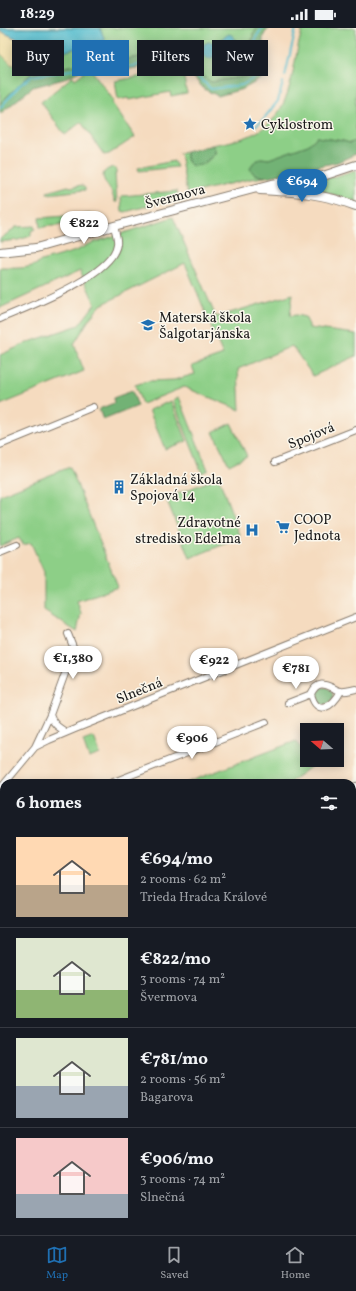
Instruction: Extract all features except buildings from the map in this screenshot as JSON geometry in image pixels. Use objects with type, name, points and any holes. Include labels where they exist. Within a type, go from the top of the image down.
[{"type":"street","name":"Švermova","points":[[0,252],[36,248],[272,184],[323,176],[356,165]]},
{"type":"street","points":[[251,190],[289,191],[313,194],[356,206]]},
{"type":"street","points":[[0,319],[80,282],[101,268],[115,252],[118,243],[114,226]]},
{"type":"street","points":[[0,445],[93,407]]},
{"type":"street","name":"Spojová","points":[[275,462],[356,430]]},
{"type":"street","points":[[0,552],[17,545]]},
{"type":"street","name":"Slnečná","points":[[35,747],[66,732],[356,617]]},
{"type":"street","name":"Slnečná","points":[[8,779],[35,747],[50,715],[74,649],[68,634]]},
{"type":"street","points":[[288,703],[311,694],[313,689],[322,684],[329,685],[341,691],[356,689]]},
{"type":"street","points":[[311,694],[314,702],[323,708],[332,704],[341,691]]},
{"type":"street","points":[[50,715],[52,722],[66,732]]},
{"type":"street","points":[[121,779],[266,722]]},
{"type":"green space","points":[[0,28],[258,28],[253,33],[252,40],[212,40],[212,76],[248,76],[211,82],[204,76],[204,40],[137,40],[137,57],[129,59],[129,40],[72,40],[72,66],[64,67],[64,40],[12,40],[12,76],[29,76],[0,103]]},
{"type":"green space","points":[[258,28],[270,28],[266,32],[263,40],[252,40],[253,33]]},
{"type":"green space","points":[[303,28],[356,28],[356,141],[350,143],[317,137],[308,145],[269,159],[261,158],[254,174],[265,177],[250,179],[187,194],[180,153],[186,152],[186,159],[204,164],[215,154],[215,149],[212,145],[246,137],[257,132],[269,123],[279,112],[285,100],[290,86]]},
{"type":"green space","points":[[137,57],[137,68],[129,69],[129,59]]},
{"type":"green space","points":[[72,66],[72,75],[64,79],[33,87],[0,114],[0,103],[29,76],[64,76],[64,67]]},
{"type":"green space","points":[[73,76],[75,79],[79,76],[96,76],[114,101],[112,103],[135,137],[109,154],[104,155],[81,122],[65,135],[41,102]]},
{"type":"green space","points":[[143,76],[183,76],[187,93],[171,96],[170,92],[129,100],[128,98],[118,100],[115,81]]},
{"type":"green space","points":[[192,76],[204,76],[211,82],[248,76],[262,76],[261,79],[243,89],[218,96],[204,89]]},
{"type":"green space","points":[[317,137],[350,143],[356,141],[356,154],[338,162],[265,177],[254,174],[250,169],[253,163],[261,158],[269,159],[308,145]]},
{"type":"green space","points":[[212,145],[215,149],[215,154],[201,165],[190,165],[186,159],[186,152]]},
{"type":"green space","points":[[174,161],[177,167],[139,171],[138,168]]},
{"type":"green space","points":[[113,167],[116,170],[117,202],[115,202],[103,175],[104,172]]},
{"type":"green space","points":[[356,170],[356,202],[331,194],[289,187],[334,177]]},
{"type":"green space","points":[[82,185],[85,190],[48,194],[47,192],[68,186],[71,187]]},
{"type":"green space","points":[[177,191],[178,198],[125,212],[122,211],[122,196]]},
{"type":"green space","points":[[92,214],[96,216],[57,226],[40,228],[39,218]]},
{"type":"green space","points":[[173,217],[216,317],[293,294],[290,316],[296,315],[305,317],[309,328],[356,334],[356,356],[313,376],[292,346],[238,369],[240,410],[184,387],[142,404],[135,385],[148,381],[174,380],[195,374],[192,366],[223,355],[185,263],[101,305],[90,318],[74,344],[84,371],[0,405],[0,355],[29,342],[79,325],[95,304],[80,271],[0,308],[0,268],[22,268],[32,266],[41,261],[76,251],[89,244]]},
{"type":"green space","points":[[34,226],[35,229],[31,231],[31,236],[18,240],[0,242],[0,239],[16,227]]},
{"type":"green space","points":[[132,391],[138,406],[103,420],[99,409],[114,403],[113,398]]},
{"type":"green space","points":[[179,397],[208,470],[202,473],[173,400]]},
{"type":"green space","points":[[171,401],[187,441],[165,449],[149,410]]},
{"type":"green space","points":[[231,423],[247,456],[229,465],[213,432]]},
{"type":"green space","points":[[70,467],[118,587],[77,601],[81,613],[77,632],[44,611],[44,572],[31,543],[23,545],[19,538],[0,546],[0,495]]},
{"type":"green space","points":[[218,476],[240,535],[237,539],[190,558],[166,498],[212,480],[211,478]]},
{"type":"green space","points":[[324,687],[330,690],[333,696],[330,702],[324,705],[318,702],[315,696],[318,690]]},
{"type":"green space","points":[[94,737],[100,754],[89,758],[83,741]]},
{"type":"green space","points":[[296,741],[300,746],[300,767],[310,767],[294,779],[196,779]]},
{"type":"sand","points":[[0,31],[20,40],[12,40],[12,65],[0,53]]},
{"type":"water","points":[[0,28],[100,28],[105,40],[72,40],[72,50],[64,52],[64,40],[20,40],[0,31]]},
{"type":"water","points":[[229,34],[233,36],[235,40],[220,40]]},
{"type":"water","points":[[212,42],[212,58],[206,58],[204,56],[204,44]]},
{"type":"waterway","points":[[0,108],[20,85],[32,76],[71,70],[95,63],[126,67],[140,65],[151,56],[164,54],[179,58],[211,89],[242,85],[257,76],[263,60],[255,39],[262,28]]},
{"type":"waterway","points":[[285,76],[296,28]]},
{"type":"waterway","points":[[265,117],[278,101],[283,82]]},
{"type":"waterway","points":[[255,126],[264,119]]},
{"type":"place","name":"Cyklostrom","points":[[250,124]]},
{"type":"place","name":"Materská škola Šalgotarjánska","points":[[148,325]]},
{"type":"place","name":"Základná škola Spojová 14","points":[[119,487]]},
{"type":"place","name":"COOP Jednota","points":[[283,527]]},
{"type":"place","name":"Zdravotné stredisko Edelma","points":[[252,530]]}]
